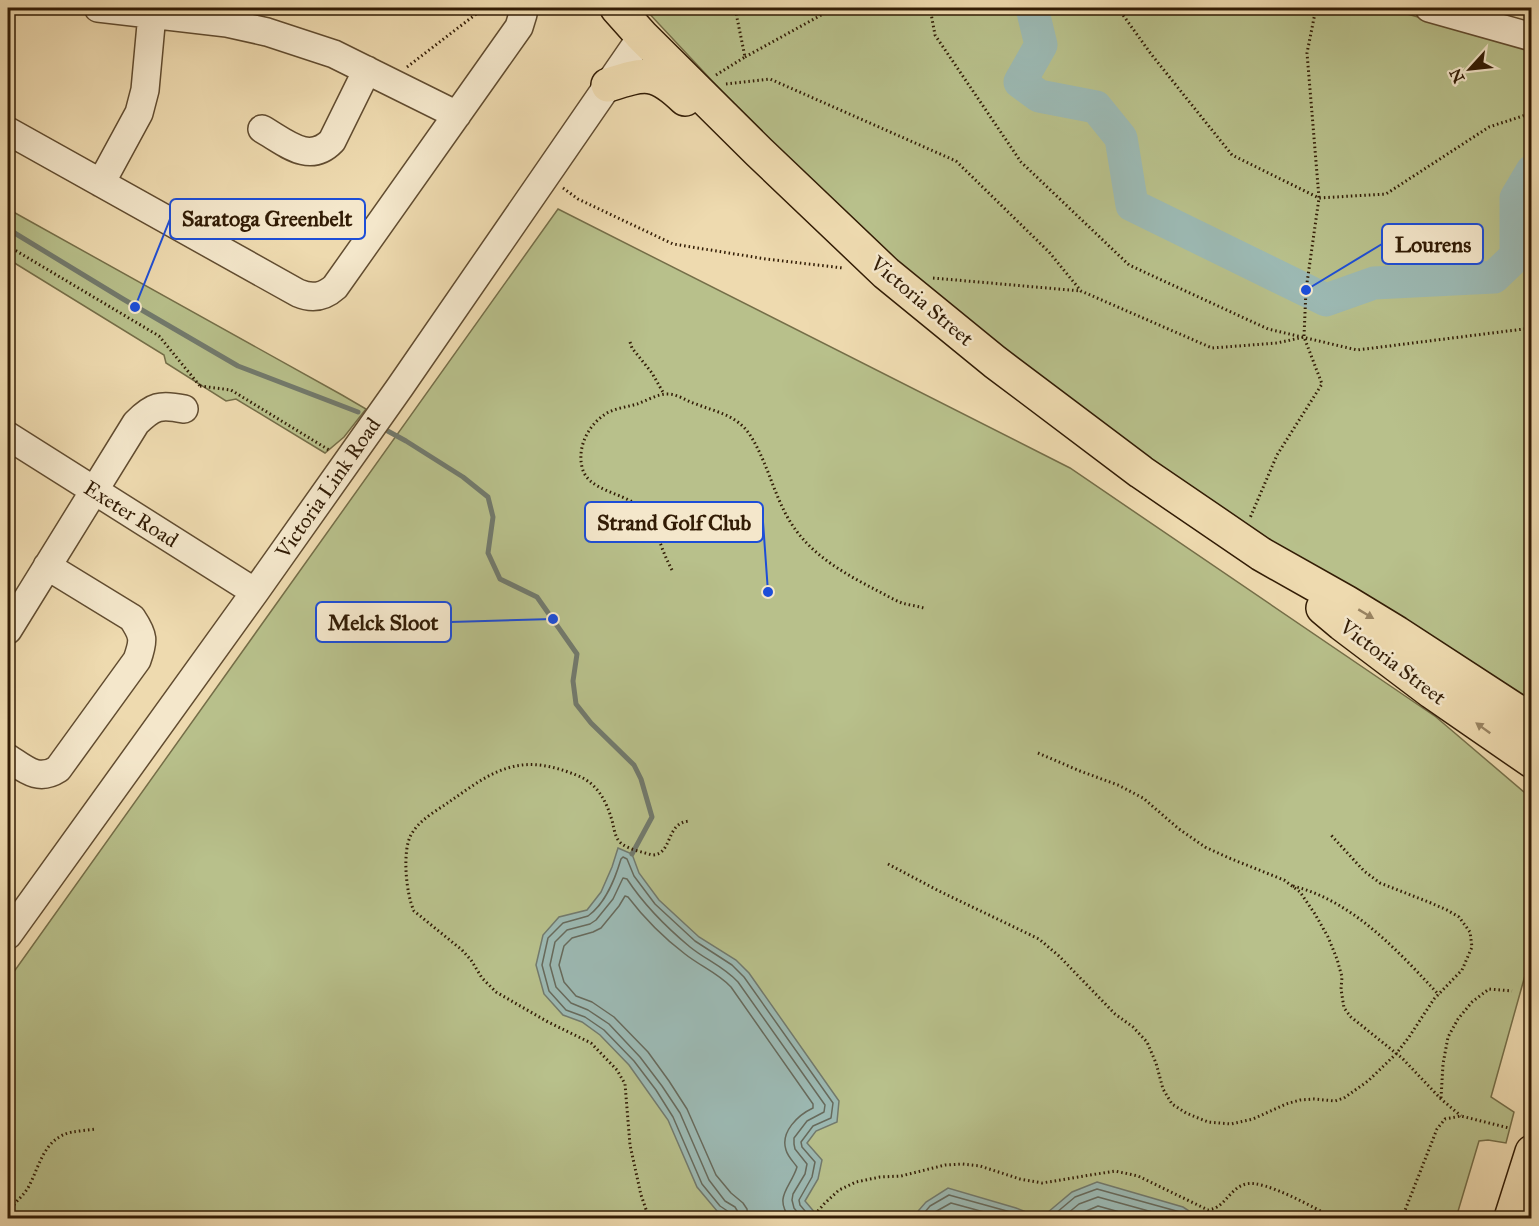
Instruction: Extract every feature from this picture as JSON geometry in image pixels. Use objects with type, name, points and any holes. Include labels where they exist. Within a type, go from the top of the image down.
[{"type":"main road","name":"Victoria Street","points":[[617,8],[694,88],[886,273],[995,362],[1142,472],[1250,547],[1387,626],[1532,721]]},
{"type":"main road","points":[[608,85],[636,76],[649,75],[663,81],[731,138],[759,152]]},
{"type":"main road","name":"Victoria Street","points":[[1250,547],[1342,624],[1432,692],[1532,761]]},
{"type":"main road","points":[[1511,1218],[1532,1152]]},
{"type":"street","points":[[98,8],[227,23],[267,32],[334,54],[457,115]]},
{"type":"street","points":[[8,131],[298,293],[315,297],[324,295],[335,287],[519,27],[522,21],[522,8]]},
{"type":"street","points":[[1429,8],[1532,37]]},
{"type":"street","points":[[101,183],[142,101],[152,14]]},
{"type":"street","name":"Victoria Link Road","points":[[8,935],[347,462],[642,36]]},
{"type":"street","points":[[262,129],[301,151],[313,152],[326,147],[377,76]]},
{"type":"street","points":[[11,615],[47,566],[136,423],[149,410],[167,405],[184,409]]},
{"type":"street","name":"Exeter Road","points":[[8,436],[255,592]]},
{"type":"street","points":[[8,758],[38,775],[52,773],[58,769],[137,660],[143,643],[140,630],[132,618],[47,566]]},
{"type":"path","points":[[377,76],[484,8]]},
{"type":"path","points":[[735,8],[745,57]]},
{"type":"path","points":[[694,88],[834,8]]},
{"type":"path","points":[[930,8],[935,34],[1020,162],[1129,265],[1268,329],[1357,350],[1532,328]]},
{"type":"path","points":[[1118,8],[1150,54],[1232,155],[1319,198],[1386,194],[1489,127],[1532,113]]},
{"type":"path","points":[[1250,547],[1277,455],[1322,384],[1304,337],[1306,290],[1319,198],[1307,53],[1316,8]]},
{"type":"path","points":[[694,88],[770,79],[956,161],[1049,252],[1081,291]]},
{"type":"path","points":[[546,175],[578,200],[673,244],[766,259],[886,273]]},
{"type":"path","points":[[8,246],[159,336],[200,386],[231,390],[347,462]]},
{"type":"path","points":[[925,278],[972,280],[1081,291],[1212,348],[1277,343],[1304,337]]},
{"type":"path","points":[[630,342],[664,394]]},
{"type":"path","points":[[184,409],[200,386]]},
{"type":"path","points":[[672,570],[651,519],[627,498],[589,480],[582,468],[581,459],[582,446],[588,431],[598,419],[610,412],[664,394],[674,395],[724,413],[749,434],[784,513],[815,551],[838,568],[890,597],[924,608]]},
{"type":"path","points":[[1038,753],[1118,785],[1143,798],[1179,829],[1205,847],[1284,880],[1300,892],[1315,914],[1337,959],[1342,977],[1344,1008],[1351,1017],[1396,1054],[1461,1116]]},
{"type":"path","points":[[648,1218],[640,1195],[630,1145],[625,1084],[617,1070],[591,1043],[548,1022],[496,992],[488,985],[462,950],[414,911],[410,902],[407,846],[418,824],[480,781],[510,767],[525,765],[558,769],[589,782],[599,791],[606,803],[618,839],[622,844],[652,855],[662,853],[676,826],[681,821],[689,820]]},
{"type":"path","points":[[888,864],[1040,939],[1115,1014],[1133,1027],[1147,1042],[1164,1089],[1173,1104],[1186,1113],[1208,1122],[1231,1124],[1253,1119],[1300,1100],[1335,1101],[1344,1098],[1368,1081],[1396,1054],[1434,999],[1462,970],[1472,947],[1470,932],[1459,917],[1380,883],[1364,871],[1330,834]]},
{"type":"path","points":[[1292,886],[1308,890],[1353,914],[1384,939],[1439,995]]},
{"type":"path","points":[[1441,1099],[1443,1064],[1448,1037],[1458,1019],[1472,1002],[1489,989],[1512,991]]},
{"type":"path","points":[[1402,1218],[1437,1128],[1445,1119],[1461,1116],[1509,1128]]},
{"type":"path","points":[[8,1217],[10,1208],[28,1188],[51,1143],[71,1132],[96,1129]]},
{"type":"path","points":[[812,1218],[839,1190],[856,1182],[901,1176],[945,1165],[962,1164],[980,1166],[1020,1179],[1042,1183],[1115,1171],[1138,1176],[1208,1210],[1217,1207],[1233,1191],[1246,1183],[1266,1186],[1334,1218]]},
{"type":"green space","points":[[644,8],[1386,8],[1531,49],[1531,709],[1128,451],[832,209]]},
{"type":"green space","points":[[8,209],[366,409],[344,437],[325,453],[236,399],[226,401],[166,363],[164,355],[8,259]]},
{"type":"green space","points":[[558,209],[1070,468],[1436,717],[1531,798],[1531,954],[1491,1097],[1514,1112],[1506,1143],[1479,1141],[1456,1218],[8,1218],[8,980]]},
{"type":"water","points":[[618,848],[632,854],[639,873],[659,900],[699,937],[736,960],[749,973],[839,1101],[837,1122],[816,1131],[807,1143],[822,1160],[818,1179],[805,1201],[821,1218],[730,1218],[717,1211],[697,1187],[668,1120],[629,1065],[600,1035],[582,1022],[563,1015],[544,994],[536,965],[543,935],[559,917],[587,910],[601,892]]},
{"type":"water","points":[[1097,1182],[1183,1207],[1200,1218],[1041,1218],[1072,1192]]},
{"type":"water","points":[[948,1188],[1016,1208],[1041,1218],[912,1218],[926,1202]]},
{"type":"waterway","points":[[1032,8],[1041,45],[1020,82],[1039,96],[1096,107],[1121,138],[1132,205],[1326,300],[1374,283],[1494,277],[1516,256],[1516,198],[1532,171]]},
{"type":"waterway","points":[[8,229],[238,366],[358,412]]},
{"type":"waterway","points":[[384,429],[463,477],[488,497],[493,517],[488,553],[500,579],[537,597],[577,654],[573,681],[576,704],[591,723],[634,765],[641,779],[652,817],[632,854]]},
{"type":"place","name":"Lourens","points":[[1306,290]]},
{"type":"place","name":"Saratoga Greenbelt","points":[[135,307]]},
{"type":"place","name":"Strand Golf Club","points":[[768,592]]},
{"type":"place","name":"Melck Sloot","points":[[553,619]]}]
